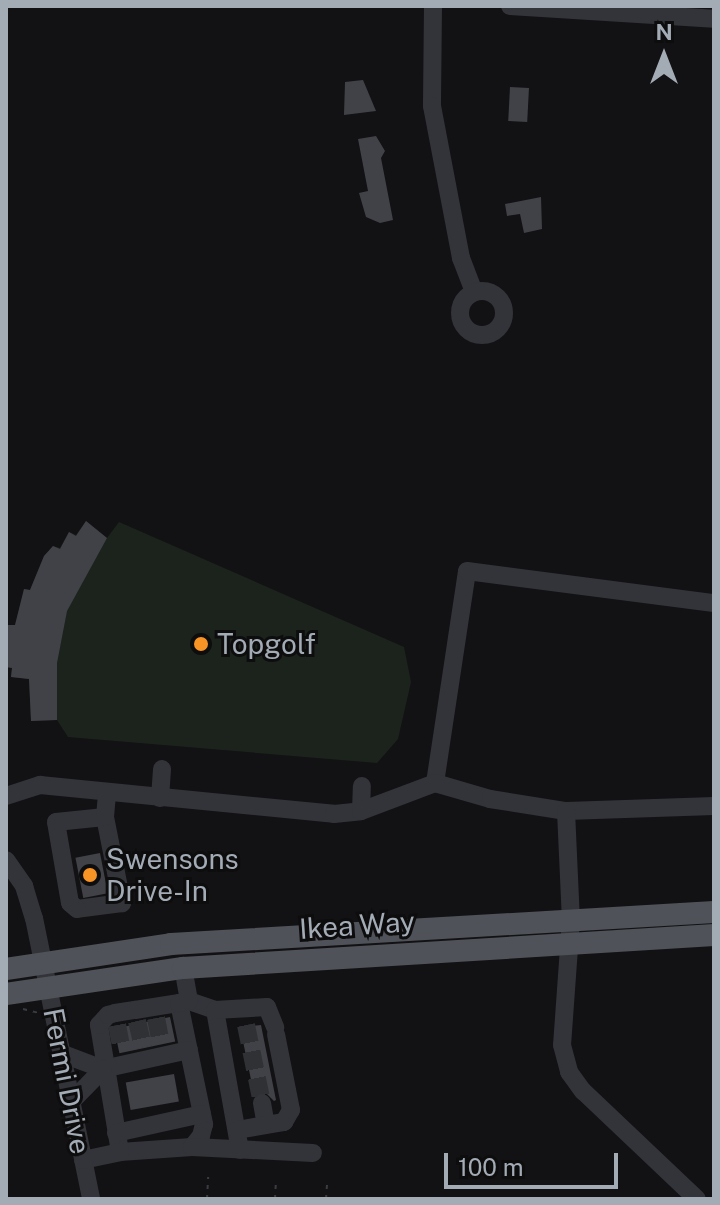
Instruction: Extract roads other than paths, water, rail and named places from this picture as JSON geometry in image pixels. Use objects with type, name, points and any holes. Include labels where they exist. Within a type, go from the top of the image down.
[{"type":"main road","name":"Ikea Way","points":[[6,994],[183,968],[570,931],[714,912]]},
{"type":"main road","name":"Ikea Way","points":[[6,969],[171,944],[570,931],[714,935]]},
{"type":"street","points":[[433,6],[432,106],[461,258],[474,292]]},
{"type":"street","points":[[510,6],[714,19]]},
{"type":"street","points":[[435,783],[467,571],[714,603]]},
{"type":"street","points":[[160,798],[162,769]]},
{"type":"street","points":[[6,796],[40,785],[334,814],[361,811],[435,783],[490,799],[566,811],[714,806]]},
{"type":"street","points":[[361,811],[362,786]]},
{"type":"street","points":[[105,817],[56,822],[70,903],[77,909],[122,903],[105,817],[107,793]]},
{"type":"street","points":[[566,811],[570,931],[562,1045],[569,1072],[583,1091],[697,1199]]},
{"type":"street","name":"Fermi Drive","points":[[6,860],[24,886],[63,1054],[91,1199]]},
{"type":"street","points":[[183,968],[189,1050],[202,1114],[201,1136],[192,1147]]},
{"type":"street","points":[[120,1152],[103,1069],[99,1025],[184,1002],[245,1016],[267,1007],[276,1031],[291,1110],[284,1122],[237,1130]]},
{"type":"street","points":[[215,1010],[240,1150]]},
{"type":"street","points":[[71,1102],[103,1069],[124,1057],[153,1051],[189,1050]]},
{"type":"street","points":[[63,1054],[103,1069]]},
{"type":"street","points":[[262,1103],[266,1125]]},
{"type":"street","points":[[116,1133],[202,1114]]},
{"type":"street","points":[[83,1160],[120,1152],[192,1147],[313,1153]]},
{"type":"tunnel","points":[[156,1018],[161,1043]]},
{"type":"tunnel","points":[[137,1021],[143,1047]]},
{"type":"tunnel","points":[[117,1025],[122,1051]]},
{"type":"tunnel","points":[[246,1025],[262,1103]]},
{"type":"place","name":"Topgolf","points":[[201,644]]},
{"type":"place","name":"Swensons Drive-In","points":[[90,875]]}]
